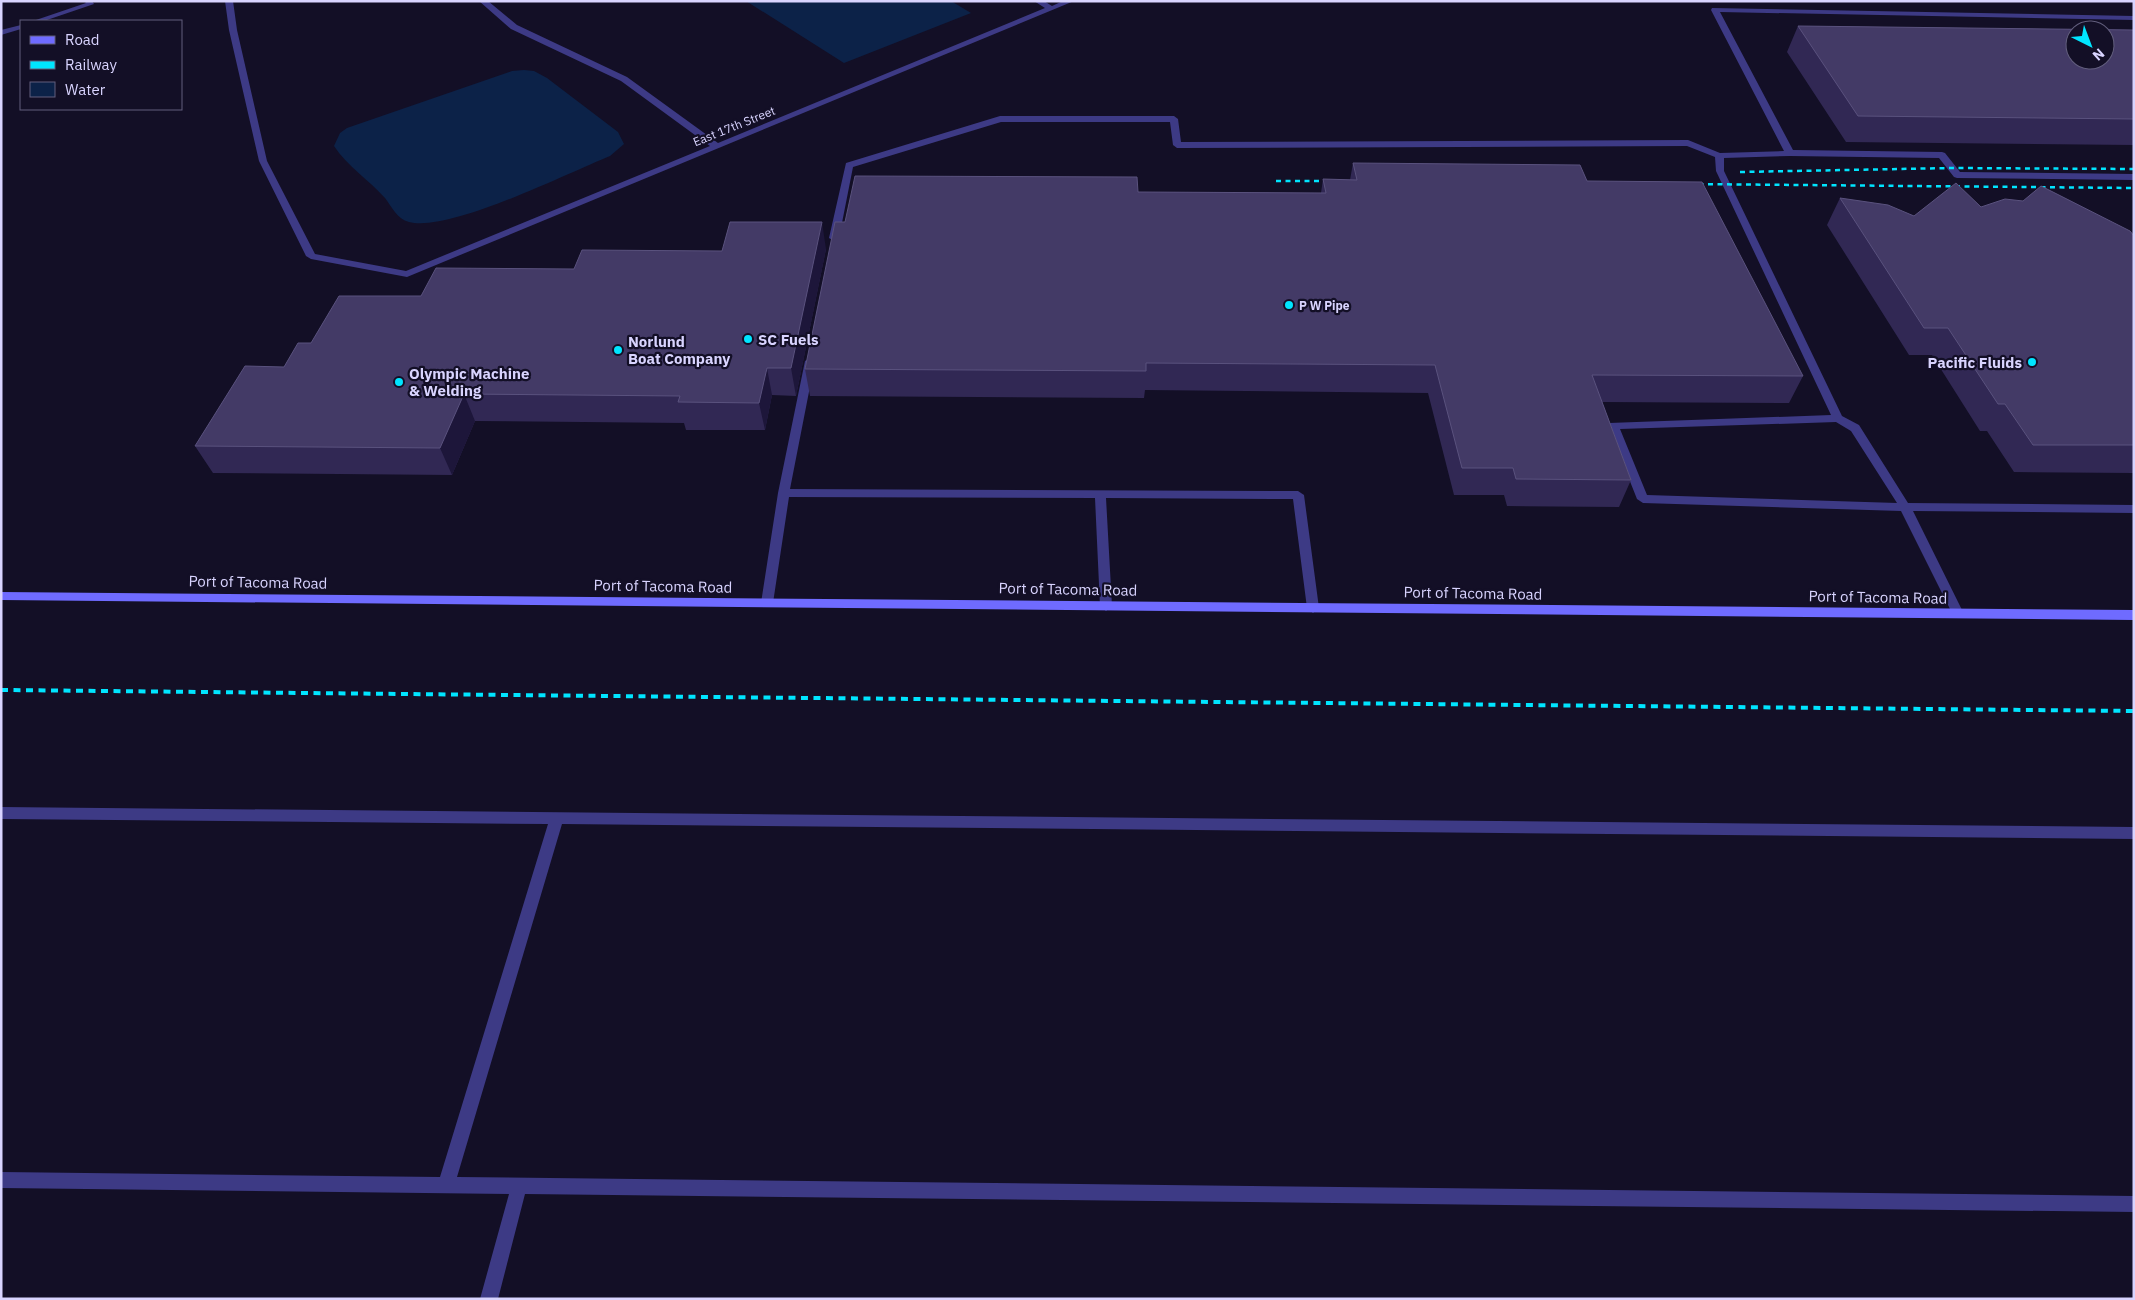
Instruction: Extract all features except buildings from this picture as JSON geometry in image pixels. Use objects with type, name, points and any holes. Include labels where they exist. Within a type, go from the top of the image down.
[{"type":"main road","name":"Port of Tacoma Road","points":[[1,596],[2134,615]]},
{"type":"lane","points":[[40,20],[89,2],[102,1]]},
{"type":"lane","name":"East 17th Street","points":[[229,1],[233,30],[263,161],[310,256],[407,274],[1070,1]]},
{"type":"lane","points":[[483,1],[514,26],[624,79],[716,146]]},
{"type":"lane","points":[[1038,1],[1052,9]]},
{"type":"lane","points":[[1790,153],[1715,10],[2134,18]]},
{"type":"lane","points":[[1,33],[20,27]]},
{"type":"lane","points":[[832,252],[849,165],[1000,119],[1174,119],[1177,145],[1688,143],[1719,156],[1790,153],[1942,155],[1957,175],[2134,177]]},
{"type":"lane","points":[[1719,156],[1720,171],[1838,418]]},
{"type":"lane","points":[[767,603],[784,493],[812,349]]},
{"type":"lane","points":[[1958,614],[1905,506],[1855,428],[1838,418],[1614,426],[1643,499],[1905,506],[2134,509]]},
{"type":"lane","points":[[784,493],[1298,495],[1313,608]]},
{"type":"lane","points":[[1100,494],[1106,606]]},
{"type":"lane","points":[[1,813],[2134,833]]},
{"type":"lane","points":[[446,1185],[556,818]]},
{"type":"lane","points":[[1,1180],[2134,1204]]},
{"type":"lane","points":[[489,1299],[519,1186]]},
{"type":"water","points":[[746,1],[951,1],[971,13],[844,63]]},
{"type":"water","points":[[512,71],[534,71],[547,78],[618,132],[624,144],[610,156],[508,200],[451,219],[427,223],[409,222],[401,218],[379,191],[345,160],[334,146],[340,133],[347,128]]},
{"type":"railway","points":[[1740,172],[1952,168],[2134,169]]},
{"type":"railway","points":[[1276,181],[1336,181]]},
{"type":"railway","points":[[1689,184],[2134,188]]},
{"type":"railway","points":[[1,690],[2134,711]]},
{"type":"place","name":"P W Pipe","points":[[1289,305]]},
{"type":"place","name":"SC Fuels","points":[[748,339]]},
{"type":"place","name":"Norlund Boat Company","points":[[618,350]]},
{"type":"place","name":"Pacific Fluids","points":[[2032,362]]},
{"type":"place","name":"Olympic Machine & Welding","points":[[399,382]]}]
